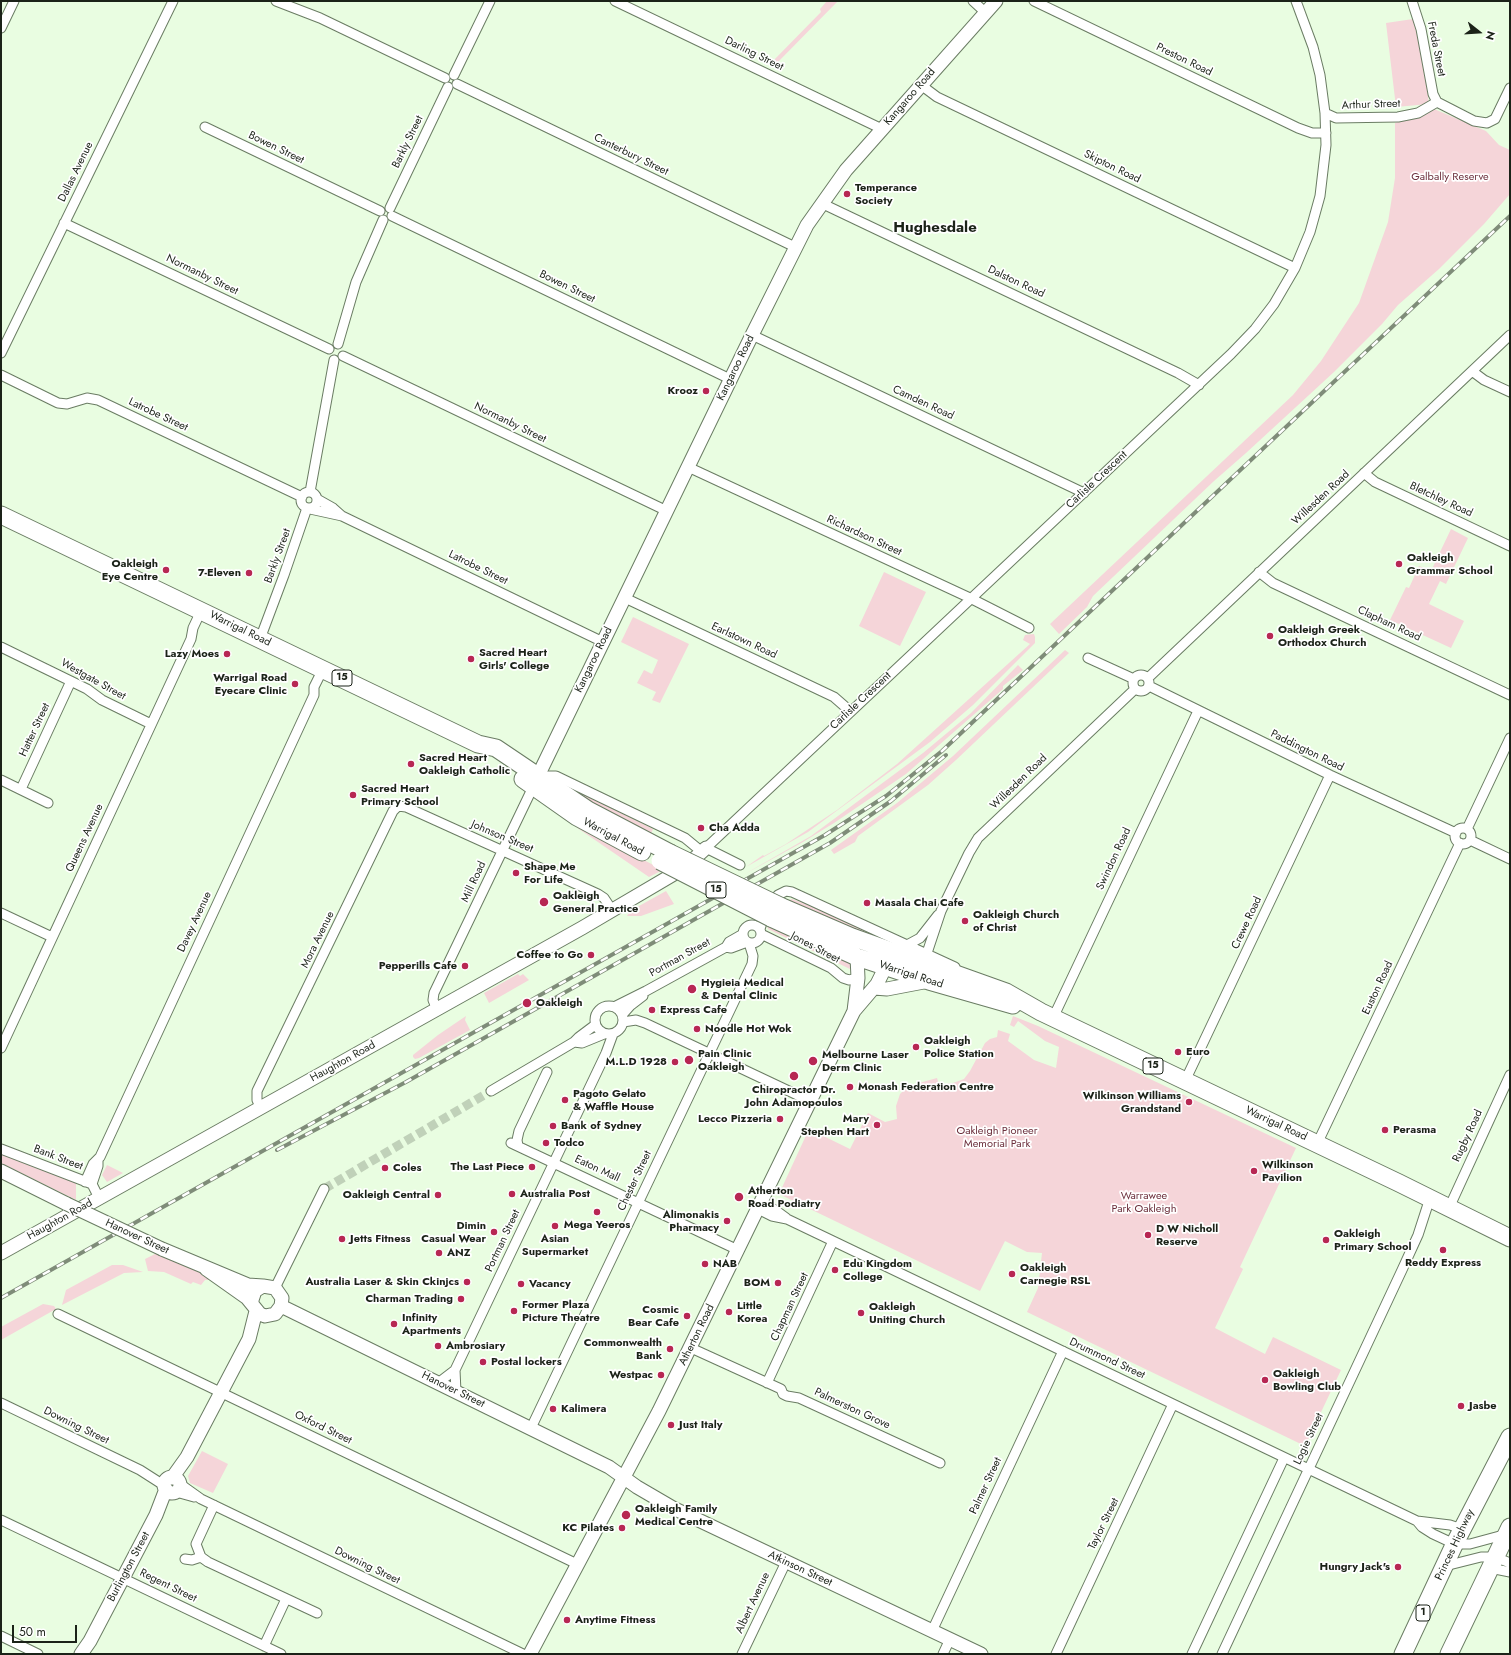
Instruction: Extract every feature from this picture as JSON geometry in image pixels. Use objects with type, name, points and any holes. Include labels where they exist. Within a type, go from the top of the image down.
[{"type":"highway","name":"Warrigal Road","points":[[1,515],[478,744],[491,756],[594,813],[768,919],[884,967],[1047,1015]]},
{"type":"highway","name":"Warrigal Road","points":[[768,919],[837,932],[1006,992],[1047,1015],[1510,1238]]},
{"type":"highway","name":"Princes Highway","points":[[1403,1654],[1458,1536],[1510,1437]]},
{"type":"highway","points":[[1449,1654],[1498,1563],[1508,1531]]},
{"type":"street","points":[[1,28],[14,1]]},
{"type":"street","name":"Dallas Avenue","points":[[1,353],[172,1]]},
{"type":"street","name":"Canterbury Street","points":[[276,1],[320,18],[795,247]]},
{"type":"street","name":"Barkly Street","points":[[338,344],[356,282],[386,214],[490,1]]},
{"type":"street","name":"Darling Street","points":[[615,1],[882,129]]},
{"type":"street","points":[[973,1],[986,13]]},
{"type":"street","name":"Kangaroo Road","points":[[536,781],[795,247],[821,203],[846,170],[996,1]]},
{"type":"street","name":"Preston Road","points":[[1034,1],[1298,128],[1312,133],[1326,133]]},
{"type":"street","name":"Carlisle Crescent","points":[[684,868],[970,598],[1084,493],[1244,341],[1262,321],[1281,293],[1295,268],[1306,243],[1317,208],[1324,163],[1326,133],[1320,75],[1313,47],[1296,1]]},
{"type":"street","name":"Freda Street","points":[[1412,1],[1421,29],[1433,94],[1437,102]]},
{"type":"street","name":"Skipton Road","points":[[921,85],[937,97],[1295,268]]},
{"type":"street","points":[[1437,102],[1474,121],[1487,123],[1495,118],[1510,88]]},
{"type":"street","name":"Arthur Street","points":[[1325,112],[1336,118],[1398,118],[1418,113],[1437,102]]},
{"type":"street","name":"Bowen Street","points":[[205,127],[730,379]]},
{"type":"street","name":"Dalston Road","points":[[821,203],[1178,373],[1198,385]]},
{"type":"street","name":"Normanby Street","points":[[64,222],[329,349]]},
{"type":"street","name":"Camden Road","points":[[752,335],[1084,493]]},
{"type":"street","name":"Willesden Road","points":[[1148,682],[1259,572],[1510,335]]},
{"type":"street","points":[[338,344],[344,349],[343,356],[339,360],[334,360],[328,354],[329,349],[332,345],[338,344]]},
{"type":"street","name":"Normanby Street","points":[[343,356],[667,511]]},
{"type":"street","points":[[310,492],[327,390],[334,360]]},
{"type":"street","points":[[1472,371],[1484,380],[1510,392]]},
{"type":"street","name":"Latrobe Street","points":[[1,375],[58,403],[67,404],[87,398],[98,400],[302,497]]},
{"type":"street","name":"Richardson Street","points":[[688,467],[970,598],[1030,628]]},
{"type":"street","name":"Bletchley Road","points":[[1364,473],[1375,482],[1510,546]]},
{"type":"street","points":[[310,492],[316,495],[316,506],[308,508],[301,502],[302,497],[305,493],[310,492]]},
{"type":"street","name":"Latrobe Street","points":[[317,499],[333,508],[342,516]]},
{"type":"street","name":"Barkly Street","points":[[258,638],[264,617],[270,610],[308,508]]},
{"type":"street","name":"Latrobe Street","points":[[308,508],[342,516],[603,642]]},
{"type":"street","name":"Clapham Road","points":[[1259,572],[1273,583],[1510,695]]},
{"type":"street","name":"Earlstown Road","points":[[625,598],[834,697],[850,711]]},
{"type":"street","name":"Queens Avenue","points":[[1,1048],[191,639],[193,628],[204,612]]},
{"type":"street","name":"Westgate Street","points":[[1,647],[88,689],[102,700],[151,724]]},
{"type":"street","points":[[1088,658],[1135,684],[1141,692],[1145,691],[1148,682],[1141,675],[1135,684]]},
{"type":"street","name":"Davey Avenue","points":[[88,1183],[93,1164],[98,1160],[314,695],[314,687],[325,670]]},
{"type":"street","name":"Hatter Street","points":[[21,789],[71,681]]},
{"type":"street","name":"Paddington Road","points":[[1148,682],[1198,711],[1330,775],[1456,833]]},
{"type":"street","name":"Willesden Road","points":[[927,953],[941,910],[978,838],[1135,684]]},
{"type":"street","name":"Swindon Road","points":[[1047,1015],[1198,711]]},
{"type":"street","points":[[1467,829],[1510,738]]},
{"type":"street","name":"Crewe Road","points":[[1186,1081],[1330,775]]},
{"type":"street","points":[[536,781],[556,776],[685,838],[704,850],[740,865]]},
{"type":"street","points":[[1,780],[48,803]]},
{"type":"street","name":"Mill Road","points":[[437,1010],[433,1000],[437,988],[536,781]]},
{"type":"street","name":"Johnson Street","points":[[398,806],[402,806],[598,894],[604,898],[612,910]]},
{"type":"street","name":"Mora Avenue","points":[[266,1106],[265,1094],[262,1085],[393,811],[398,806]]},
{"type":"street","points":[[1467,829],[1459,829],[1456,833],[1456,838],[1460,843],[1465,843],[1470,840]]},
{"type":"street","points":[[1467,829],[1470,833],[1470,840]]},
{"type":"street","points":[[1470,840],[1510,859]]},
{"type":"street","name":"Euston Road","points":[[1317,1144],[1460,843]]},
{"type":"street","name":"Haughton Road","points":[[1,1253],[437,1010],[684,868]]},
{"type":"street","name":"Warrigal Road","points":[[747,940],[745,928],[751,925],[760,910],[768,919],[778,895],[786,892],[792,892],[954,965],[962,976]]},
{"type":"street","name":"Willesden Road","points":[[907,945],[920,938],[941,910]]},
{"type":"street","points":[[1,913],[52,937]]},
{"type":"street","points":[[747,940],[758,941],[768,919]]},
{"type":"street","name":"Jones Street","points":[[751,925],[756,926],[768,919],[844,978],[849,980],[858,978]]},
{"type":"street","name":"Portman Street","points":[[614,1007],[726,947],[729,942],[747,940]]},
{"type":"street","name":"Chester Street","points":[[531,1428],[752,964],[753,956],[747,940]]},
{"type":"street","name":"Atherton Road","points":[[530,1654],[690,1348],[854,1011],[874,988],[882,974],[886,959],[886,949]]},
{"type":"street","name":"Atherton Road","points":[[854,1011],[858,978],[857,957]]},
{"type":"street","points":[[874,988],[887,989],[929,981]]},
{"type":"street","points":[[437,988],[440,994],[449,1003]]},
{"type":"street","name":"Portman Street","points":[[623,1018],[646,991]]},
{"type":"street","points":[[595,1025],[598,1011],[607,1006],[614,1007],[623,1018],[645,1023],[810,1101]]},
{"type":"street","points":[[574,1042],[582,1043],[620,1030],[623,1018]]},
{"type":"street","points":[[595,1025],[609,1034]]},
{"type":"street","points":[[491,1091],[574,1042],[579,1036],[595,1025]]},
{"type":"street","name":"Portman Street","points":[[438,1383],[455,1370],[606,1053],[609,1034]]},
{"type":"street","name":"Eaton Mall","points":[[547,1072],[519,1131],[515,1144],[738,1250]]},
{"type":"street","name":"Rugby Road","points":[[1439,1203],[1510,1075]]},
{"type":"street","name":"Bank Street","points":[[1,1149],[88,1183],[99,1198]]},
{"type":"street","name":"Hanover Street","points":[[1,1171],[67,1204],[206,1269],[248,1285],[269,1287]]},
{"type":"street","points":[[269,1287],[282,1298],[281,1306],[275,1314],[270,1316],[260,1314],[254,1308],[252,1300],[255,1291],[269,1287],[324,1189]]},
{"type":"street","name":"Logie Street","points":[[1222,1654],[1418,1235],[1439,1203]]},
{"type":"street","name":"Drummond Street","points":[[759,1206],[775,1210],[787,1219],[1417,1521],[1450,1525],[1458,1536]]},
{"type":"street","name":"Chapman Street","points":[[767,1383],[833,1241]]},
{"type":"street","name":"Hanover Street","points":[[206,1269],[247,1298],[254,1308]]},
{"type":"street","name":"Hanover Street","points":[[281,1306],[531,1428],[624,1476]]},
{"type":"street","name":"Burlington Street","points":[[250,1339],[254,1308]]},
{"type":"street","name":"Oxford Street","points":[[58,1314],[577,1564]]},
{"type":"street","name":"Burlington Street","points":[[85,1654],[90,1641],[156,1515],[250,1339],[270,1316]]},
{"type":"street","name":"Palmerston Grove","points":[[690,1348],[781,1389],[783,1394],[787,1396],[799,1398],[940,1463]]},
{"type":"street","name":"Palmer Street","points":[[932,1631],[1063,1351]]},
{"type":"street","name":"Portman Street","points":[[455,1370],[456,1392]]},
{"type":"street","name":"Downing Street","points":[[1,1403],[523,1654]]},
{"type":"street","name":"Taylor Street","points":[[1056,1654],[1173,1404]]},
{"type":"street","name":"Logie Street","points":[[1192,1654],[1284,1458]]},
{"type":"street","name":"Atkinson Street","points":[[624,1476],[637,1487],[668,1505],[981,1654]]},
{"type":"street","points":[[214,1505],[196,1544],[201,1557],[317,1613]]},
{"type":"street","name":"Regent Street","points":[[1,1520],[281,1654]]},
{"type":"street","name":"Drummond Street","points":[[1417,1521],[1422,1527],[1458,1536],[1470,1544],[1508,1531]]},
{"type":"street","points":[[184,1559],[192,1560],[201,1557]]},
{"type":"street","points":[[1445,1566],[1477,1558],[1498,1563],[1510,1572]]},
{"type":"street","name":"Albert Avenue","points":[[742,1654],[786,1562]]},
{"type":"street","points":[[264,1646],[286,1599]]},
{"type":"street","points":[[1,1636],[38,1654]]},
{"type":"street","points":[[943,1654],[950,1639]]},
{"type":"street","name":"Burlington Street","points":[[81,1654],[90,1641]]},
{"type":"green space","points":[[827,1],[838,1],[778,62],[772,62],[821,12],[820,9]]},
{"type":"green space","points":[[1413,19],[1423,58],[1429,104],[1396,107],[1386,23]]},
{"type":"green space","name":"Galbally Reserve","points":[[1434,109],[1486,131],[1499,145],[1510,150],[1510,194],[1484,224],[1439,269],[1398,305],[1382,324],[1334,372],[1214,481],[1093,596],[1087,607],[1059,634],[1050,624],[1293,395],[1321,361],[1359,303],[1388,222],[1395,178],[1395,123]]},
{"type":"green space","points":[[1451,529],[1468,538],[1446,584],[1440,581],[1429,604],[1464,621],[1451,648],[1390,620],[1406,587],[1409,588],[1419,566],[1431,571]]},
{"type":"green space","points":[[884,572],[926,592],[900,646],[859,626]]},
{"type":"green space","points":[[633,617],[689,644],[660,703],[652,700],[656,692],[637,683],[644,670],[652,674],[658,660],[621,642]]},
{"type":"green space","points":[[1034,634],[1035,643],[973,705],[930,742],[808,832],[746,867],[763,855],[764,856],[786,844],[837,810],[897,764],[1030,644],[1023,640],[1025,635]]},
{"type":"green space","points":[[1065,650],[1069,653],[928,785],[858,836],[855,842],[834,854],[831,850],[897,803],[953,756]]},
{"type":"green space","points":[[1018,665],[1023,670],[1003,686],[1003,689],[906,774],[834,823],[743,875],[811,836],[923,753],[971,713]]},
{"type":"green space","points":[[561,783],[653,829],[650,836],[624,823]]},
{"type":"green space","points":[[576,827],[590,832],[663,870],[649,877]]},
{"type":"green space","points":[[666,891],[674,904],[641,916],[627,916],[630,911]]},
{"type":"green space","points":[[792,899],[817,908],[893,944],[880,941],[786,901]]},
{"type":"green space","points":[[766,922],[845,957],[854,971],[768,929]]},
{"type":"green space","points":[[518,974],[520,976],[523,974],[529,980],[489,1003],[484,993]]},
{"type":"green space","points":[[466,1016],[465,1020],[470,1030],[419,1058],[415,1059],[413,1057],[413,1055],[438,1035]]},
{"type":"green space","name":"Warrawee Park Oakleigh","points":[[1013,1016],[1038,1026],[1296,1148],[1240,1267],[1243,1269],[1215,1328],[1265,1354],[1273,1337],[1341,1370],[1305,1446],[1027,1312],[1038,1288],[1042,1253],[1027,1252],[1005,1241],[980,1291],[779,1194],[809,1129],[850,1149],[868,1113],[885,1122],[897,1119],[896,1106],[900,1094],[908,1086],[937,1078],[939,1085],[953,1083],[964,1079],[985,1043],[990,1039],[997,1037],[998,1030],[1010,1034],[1008,1041],[1034,1060],[1056,1068],[1059,1047],[1045,1041],[1018,1021],[1014,1027],[1010,1025]]},
{"type":"green space","points":[[1,1154],[76,1183],[76,1200],[1,1163]]},
{"type":"green space","points":[[107,1165],[123,1173],[107,1182],[102,1175]]},
{"type":"green space","points":[[157,1253],[192,1267],[213,1280],[205,1280],[201,1285],[193,1282],[191,1284],[164,1272],[148,1271],[145,1259]]},
{"type":"green space","points":[[112,1265],[123,1265],[143,1272],[124,1273],[62,1305],[66,1290]]},
{"type":"green space","points":[[43,1304],[54,1306],[56,1309],[1,1340],[1,1327]]},
{"type":"green space","points":[[202,1451],[228,1464],[213,1493],[190,1483],[188,1476]]},
{"type":"tunnel","points":[[324,1189],[491,1091]]},
{"type":"railway","points":[[1,1298],[825,835],[886,796],[942,751],[1510,216]]},
{"type":"railway","points":[[277,1150],[406,1082],[830,843],[891,801],[946,755]]},
{"type":"place","name":"Temperance Society","points":[[847,194]]},
{"type":"place","name":"Krooz","points":[[706,391]]},
{"type":"place","name":"Oakleigh Grammar School","points":[[1399,564]]},
{"type":"place","name":"Oakleigh Eye Centre","points":[[166,570]]},
{"type":"place","name":"7-Eleven","points":[[249,573]]},
{"type":"place","name":"Oakleigh Greek Orthodox Church","points":[[1270,636]]},
{"type":"place","name":"Lazy Moes","points":[[227,654]]},
{"type":"place","name":"Sacred Heart Girls' College","points":[[471,659]]},
{"type":"place","name":"Warrigal Road Eyecare Clinic","points":[[295,684]]},
{"type":"place","name":"Sacred Heart Oakleigh Catholic","points":[[411,764]]},
{"type":"place","name":"Sacred Heart Primary School","points":[[353,795]]},
{"type":"place","name":"Cha Adda","points":[[701,828]]},
{"type":"place","name":"Shape Me For Life","points":[[516,873]]},
{"type":"place","name":"Oakleigh General Practice","points":[[544,902]]},
{"type":"place","name":"Masala Chai Cafe","points":[[867,903]]},
{"type":"place","name":"Oakleigh Church of Christ","points":[[965,921]]},
{"type":"place","name":"Coffee to Go","points":[[591,955]]},
{"type":"place","name":"Pepperills Cafe","points":[[465,966]]},
{"type":"place","name":"Hygieia Medical & Dental Clinic","points":[[692,989]]},
{"type":"place","name":"Oakleigh","points":[[527,1003]]},
{"type":"place","name":"Express Cafe","points":[[652,1010]]},
{"type":"place","name":"Noodle Hot Wok","points":[[697,1029]]},
{"type":"place","name":"Oakleigh Police Station","points":[[916,1047]]},
{"type":"place","name":"Euro","points":[[1178,1052]]},
{"type":"place","name":"Pain Clinic Oakleigh","points":[[689,1060]]},
{"type":"place","name":"Melbourne Laser Derm Clinic","points":[[813,1061]]},
{"type":"place","name":"M.L.D 1928","points":[[675,1062]]},
{"type":"place","name":"Chiropractor Dr. John Adamopoulos","points":[[794,1076]]},
{"type":"place","name":"Monash Federation Centre","points":[[850,1087]]},
{"type":"place","name":"Pagoto Gelato & Waffle House","points":[[565,1100]]},
{"type":"place","name":"Wilkinson Williams Grandstand","points":[[1189,1102]]},
{"type":"place","name":"Lecco Pizzeria","points":[[780,1119]]},
{"type":"place","name":"Mary Stephen Hart","points":[[877,1125]]},
{"type":"place","name":"Bank of Sydney","points":[[553,1126]]},
{"type":"place","name":"Perasma","points":[[1385,1130]]},
{"type":"place","name":"Todco","points":[[546,1143]]},
{"type":"place","name":"The Last Piece","points":[[532,1167]]},
{"type":"place","name":"Coles","points":[[385,1168]]},
{"type":"place","name":"Wilkinson Pavilion","points":[[1254,1171]]},
{"type":"place","name":"Australia Post","points":[[512,1194]]},
{"type":"place","name":"Oakleigh Central","points":[[438,1195]]},
{"type":"place","name":"Atherton Road Podiatry","points":[[739,1197]]},
{"type":"place","name":"Mega Yeeros","points":[[597,1212]]},
{"type":"place","name":"Alimonakis Pharmacy","points":[[727,1221]]},
{"type":"place","name":"Asian Supermarket","points":[[555,1226]]},
{"type":"place","name":"Dimin Casual Wear","points":[[494,1232]]},
{"type":"place","name":"D W Nicholl Reserve","points":[[1148,1235]]},
{"type":"place","name":"Jetts Fitness","points":[[342,1239]]},
{"type":"place","name":"Oakleigh Primary School","points":[[1326,1240]]},
{"type":"place","name":"Reddy Express","points":[[1443,1250]]},
{"type":"place","name":"ANZ","points":[[439,1253]]},
{"type":"place","name":"NAB","points":[[705,1264]]},
{"type":"place","name":"Edu Kingdom College","points":[[835,1270]]},
{"type":"place","name":"Oakleigh Carnegie RSL","points":[[1012,1274]]},
{"type":"place","name":"Australia Laser & Skin Ckinjcs","points":[[467,1282]]},
{"type":"place","name":"BOM","points":[[778,1283]]},
{"type":"place","name":"Vacancy","points":[[521,1284]]},
{"type":"place","name":"Charman Trading","points":[[461,1299]]},
{"type":"place","name":"Former Plaza Picture Theatre","points":[[514,1311]]},
{"type":"place","name":"Little Korea","points":[[729,1312]]},
{"type":"place","name":"Oakleigh Uniting Church","points":[[861,1313]]},
{"type":"place","name":"Cosmic Bear Cafe","points":[[687,1316]]},
{"type":"place","name":"Infinity Apartments","points":[[394,1324]]},
{"type":"place","name":"Ambrosiary","points":[[438,1346]]},
{"type":"place","name":"Commonwealth Bank","points":[[670,1349]]},
{"type":"place","name":"Postal lockers","points":[[483,1362]]},
{"type":"place","name":"Westpac","points":[[661,1375]]},
{"type":"place","name":"Oakleigh Bowling Club","points":[[1265,1380]]},
{"type":"place","name":"Jasbe","points":[[1461,1406]]},
{"type":"place","name":"Kalimera","points":[[553,1409]]},
{"type":"place","name":"Just Italy","points":[[671,1425]]},
{"type":"place","name":"Oakleigh Family Medical Centre","points":[[626,1515]]},
{"type":"place","name":"KC Pilates","points":[[622,1528]]},
{"type":"place","name":"Hungry Jack's","points":[[1398,1567]]},
{"type":"place","name":"Anytime Fitness","points":[[567,1620]]},
{"type":"district","name":"Hughesdale","points":[[935,228]]},
{"type":"park label","name":"Oakleigh Pioneer Memorial Park","points":[[997,1137]]}]
